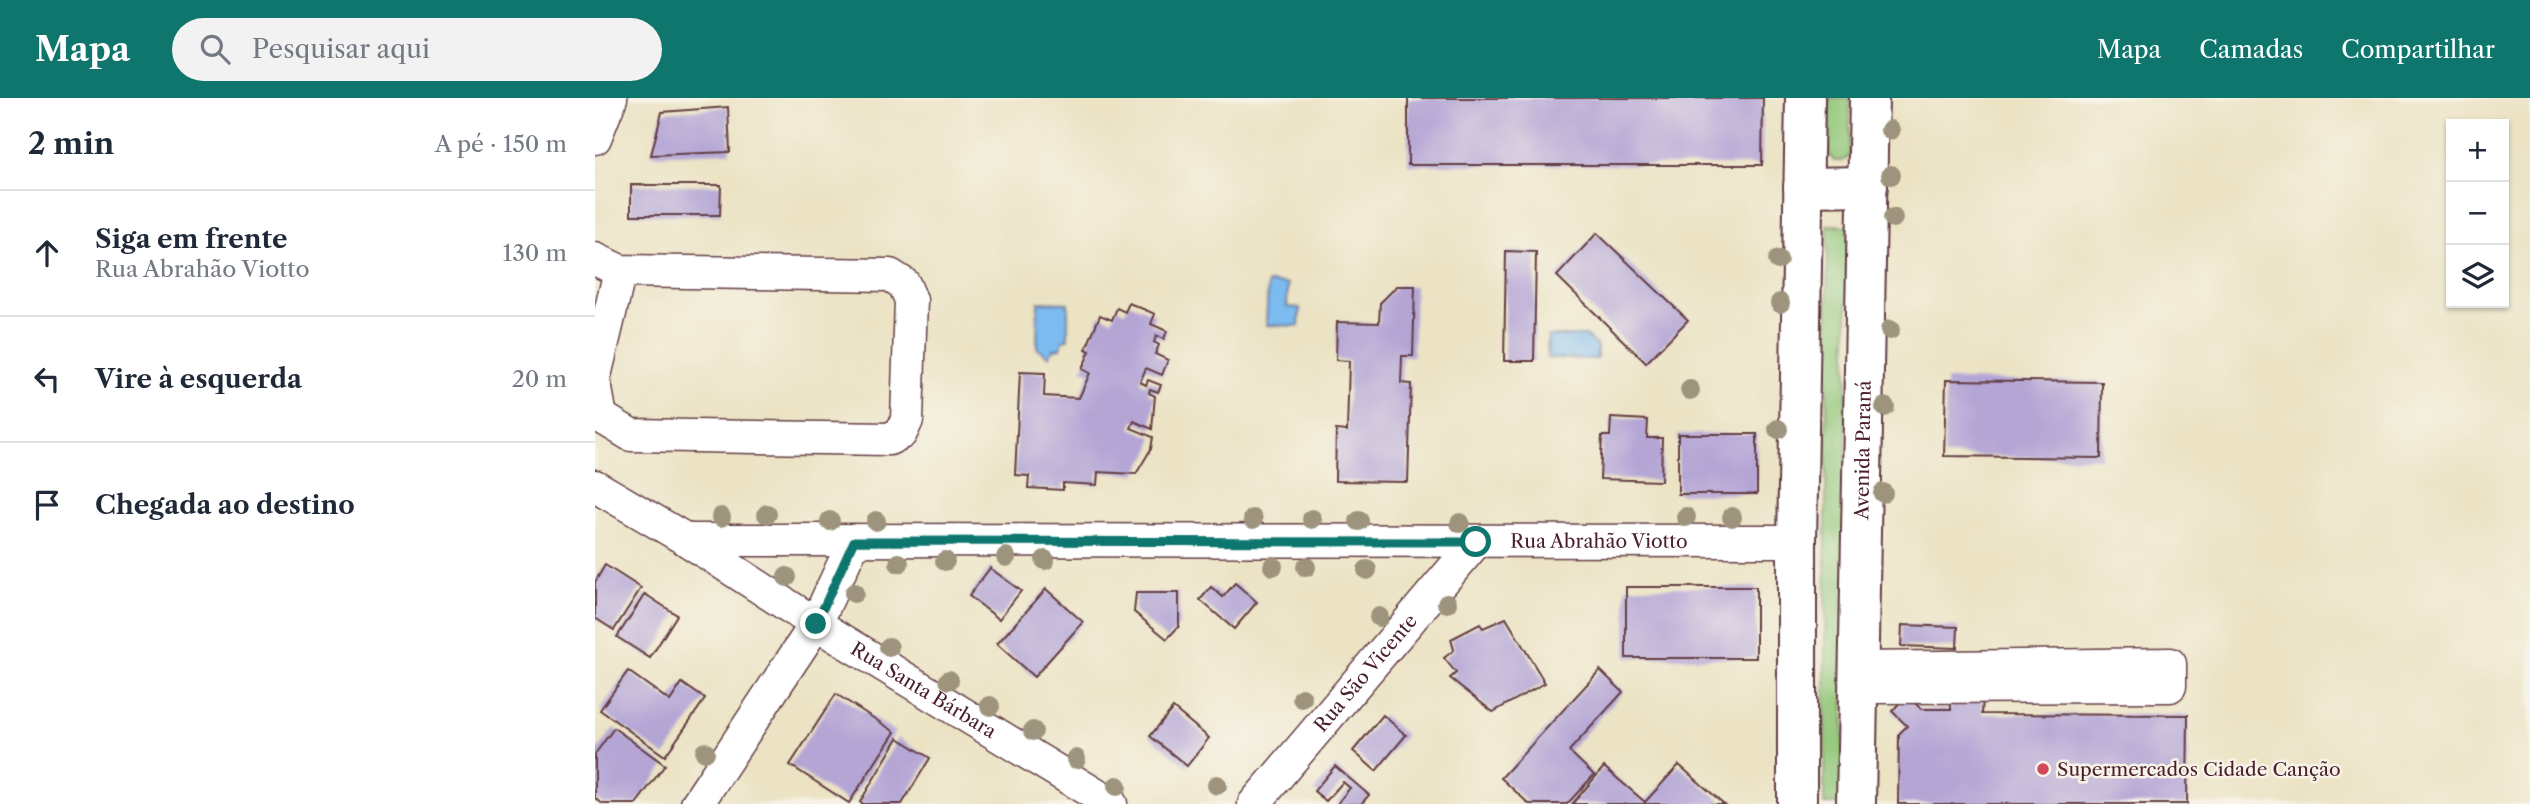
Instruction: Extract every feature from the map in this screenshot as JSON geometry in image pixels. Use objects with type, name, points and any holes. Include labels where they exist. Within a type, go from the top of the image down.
[{"type":"main road","points":[[1797,804],[1797,541],[1805,98]]},
{"type":"main road","name":"Avenida Paraná","points":[[1856,804],[1869,98]]},
{"type":"main road","points":[[1803,187],[1868,186]]},
{"type":"street","points":[[595,138],[611,98]]},
{"type":"street","points":[[595,376],[608,265],[890,275],[904,284],[912,300],[907,420],[901,433],[889,439],[631,435],[601,417],[595,383]]},
{"type":"street","name":"Rua Santa Bárbara","points":[[595,486],[687,540],[816,624],[1111,804]]},
{"type":"street","name":"Rua Abrahão Viotto","points":[[687,540],[1797,541]]},
{"type":"street","points":[[697,804],[816,624],[854,541]]},
{"type":"street","name":"Rua São Vicente","points":[[1254,804],[1476,542]]},
{"type":"street","points":[[2170,664],[2170,685],[1859,677],[2170,664]]},
{"type":"green space","points":[[1829,98],[1850,98],[1850,156],[1843,161],[1834,161],[1829,155]]},
{"type":"green space","points":[[1828,225],[1848,226],[1843,804],[1824,804]]},
{"type":"water","points":[[1268,283],[1288,284],[1287,307],[1300,308],[1299,326],[1266,325]]},
{"type":"water","points":[[1038,302],[1068,303],[1068,339],[1063,340],[1061,348],[1054,349],[1049,356],[1037,348]]},
{"type":"water","points":[[1548,336],[1586,336],[1597,346],[1597,359],[1547,358]]},
{"type":"building","points":[[1408,98],[1763,98],[1762,165],[1408,165]]},
{"type":"building","points":[[728,107],[730,152],[651,155],[662,112]]},
{"type":"building","points":[[631,185],[721,185],[720,215],[631,215]]},
{"type":"building","points":[[1597,233],[1688,320],[1646,363],[1557,276]]},
{"type":"building","points":[[1506,251],[1536,252],[1534,361],[1504,361]]},
{"type":"building","points":[[1397,286],[1415,286],[1413,356],[1402,356],[1401,383],[1411,384],[1408,482],[1335,481],[1336,430],[1347,431],[1349,361],[1336,360],[1337,322],[1379,323],[1380,303]]},
{"type":"building","points":[[1129,303],[1155,314],[1151,324],[1167,331],[1164,339],[1156,336],[1154,342],[1159,345],[1155,354],[1168,360],[1162,375],[1146,368],[1140,382],[1146,385],[1148,380],[1161,385],[1158,392],[1150,389],[1149,393],[1155,396],[1152,429],[1134,421],[1131,428],[1153,437],[1151,449],[1136,474],[1098,472],[1097,485],[1063,483],[1063,490],[1028,488],[1029,476],[1015,475],[1020,372],[1045,373],[1044,396],[1079,398],[1090,373],[1082,369],[1090,351],[1086,349],[1100,315],[1112,320],[1117,308],[1125,312]]},
{"type":"building","points":[[1946,380],[2102,382],[2101,458],[1944,456]]},
{"type":"building","points":[[1611,418],[1648,420],[1647,438],[1662,438],[1661,481],[1600,479],[1602,436],[1610,436]]},
{"type":"building","points":[[1678,434],[1757,434],[1757,494],[1678,494]]},
{"type":"building","points":[[605,565],[641,588],[614,630],[595,618],[595,582]]},
{"type":"building","points":[[990,568],[1021,591],[999,619],[969,596]]},
{"type":"building","points":[[1235,583],[1257,602],[1234,629],[1200,600],[1211,587],[1223,597]]},
{"type":"building","points":[[1626,587],[1756,587],[1756,658],[1626,658]]},
{"type":"building","points":[[1046,589],[1083,622],[1034,677],[997,644]]},
{"type":"building","points":[[1136,593],[1179,593],[1179,626],[1167,639],[1134,612]]},
{"type":"building","points":[[645,594],[677,615],[650,658],[617,637]]},
{"type":"building","points":[[1506,618],[1545,683],[1493,712],[1450,678],[1456,673],[1444,658],[1454,650],[1451,639],[1480,624],[1483,628]]},
{"type":"building","points":[[1902,625],[1958,627],[1957,648],[1901,646]]},
{"type":"building","points":[[1600,670],[1623,692],[1569,751],[1594,775],[1567,804],[1529,804],[1501,778]]},
{"type":"building","points":[[628,671],[670,701],[682,683],[705,699],[665,756],[600,710]]},
{"type":"building","points":[[836,694],[895,732],[849,803],[790,765]]},
{"type":"building","name":"Supermercados Cidade Canção","points":[[1907,695],[1921,709],[1951,709],[1951,696],[1983,696],[1982,714],[2188,715],[2187,804],[1898,804],[1899,734],[1907,726],[1892,711]]},
{"type":"building","points":[[1173,708],[1209,738],[1187,766],[1150,736]]},
{"type":"building","points":[[1383,715],[1406,735],[1376,771],[1353,751]]},
{"type":"building","points":[[614,728],[665,765],[636,804],[603,804],[595,798],[595,754]]},
{"type":"building","points":[[898,738],[930,758],[902,804],[862,804],[860,802]]},
{"type":"building","points":[[1679,765],[1724,804],[1572,804],[1604,767],[1645,802]]},
{"type":"building","points":[[1335,766],[1369,795],[1361,804],[1337,804],[1350,788],[1343,782],[1326,801],[1314,791]]},
{"type":"place","name":"Supermercados Cidade Canção","points":[[2043,769]]},
{"type":"route","points":[[816,624],[854,541],[1476,542]]}]
